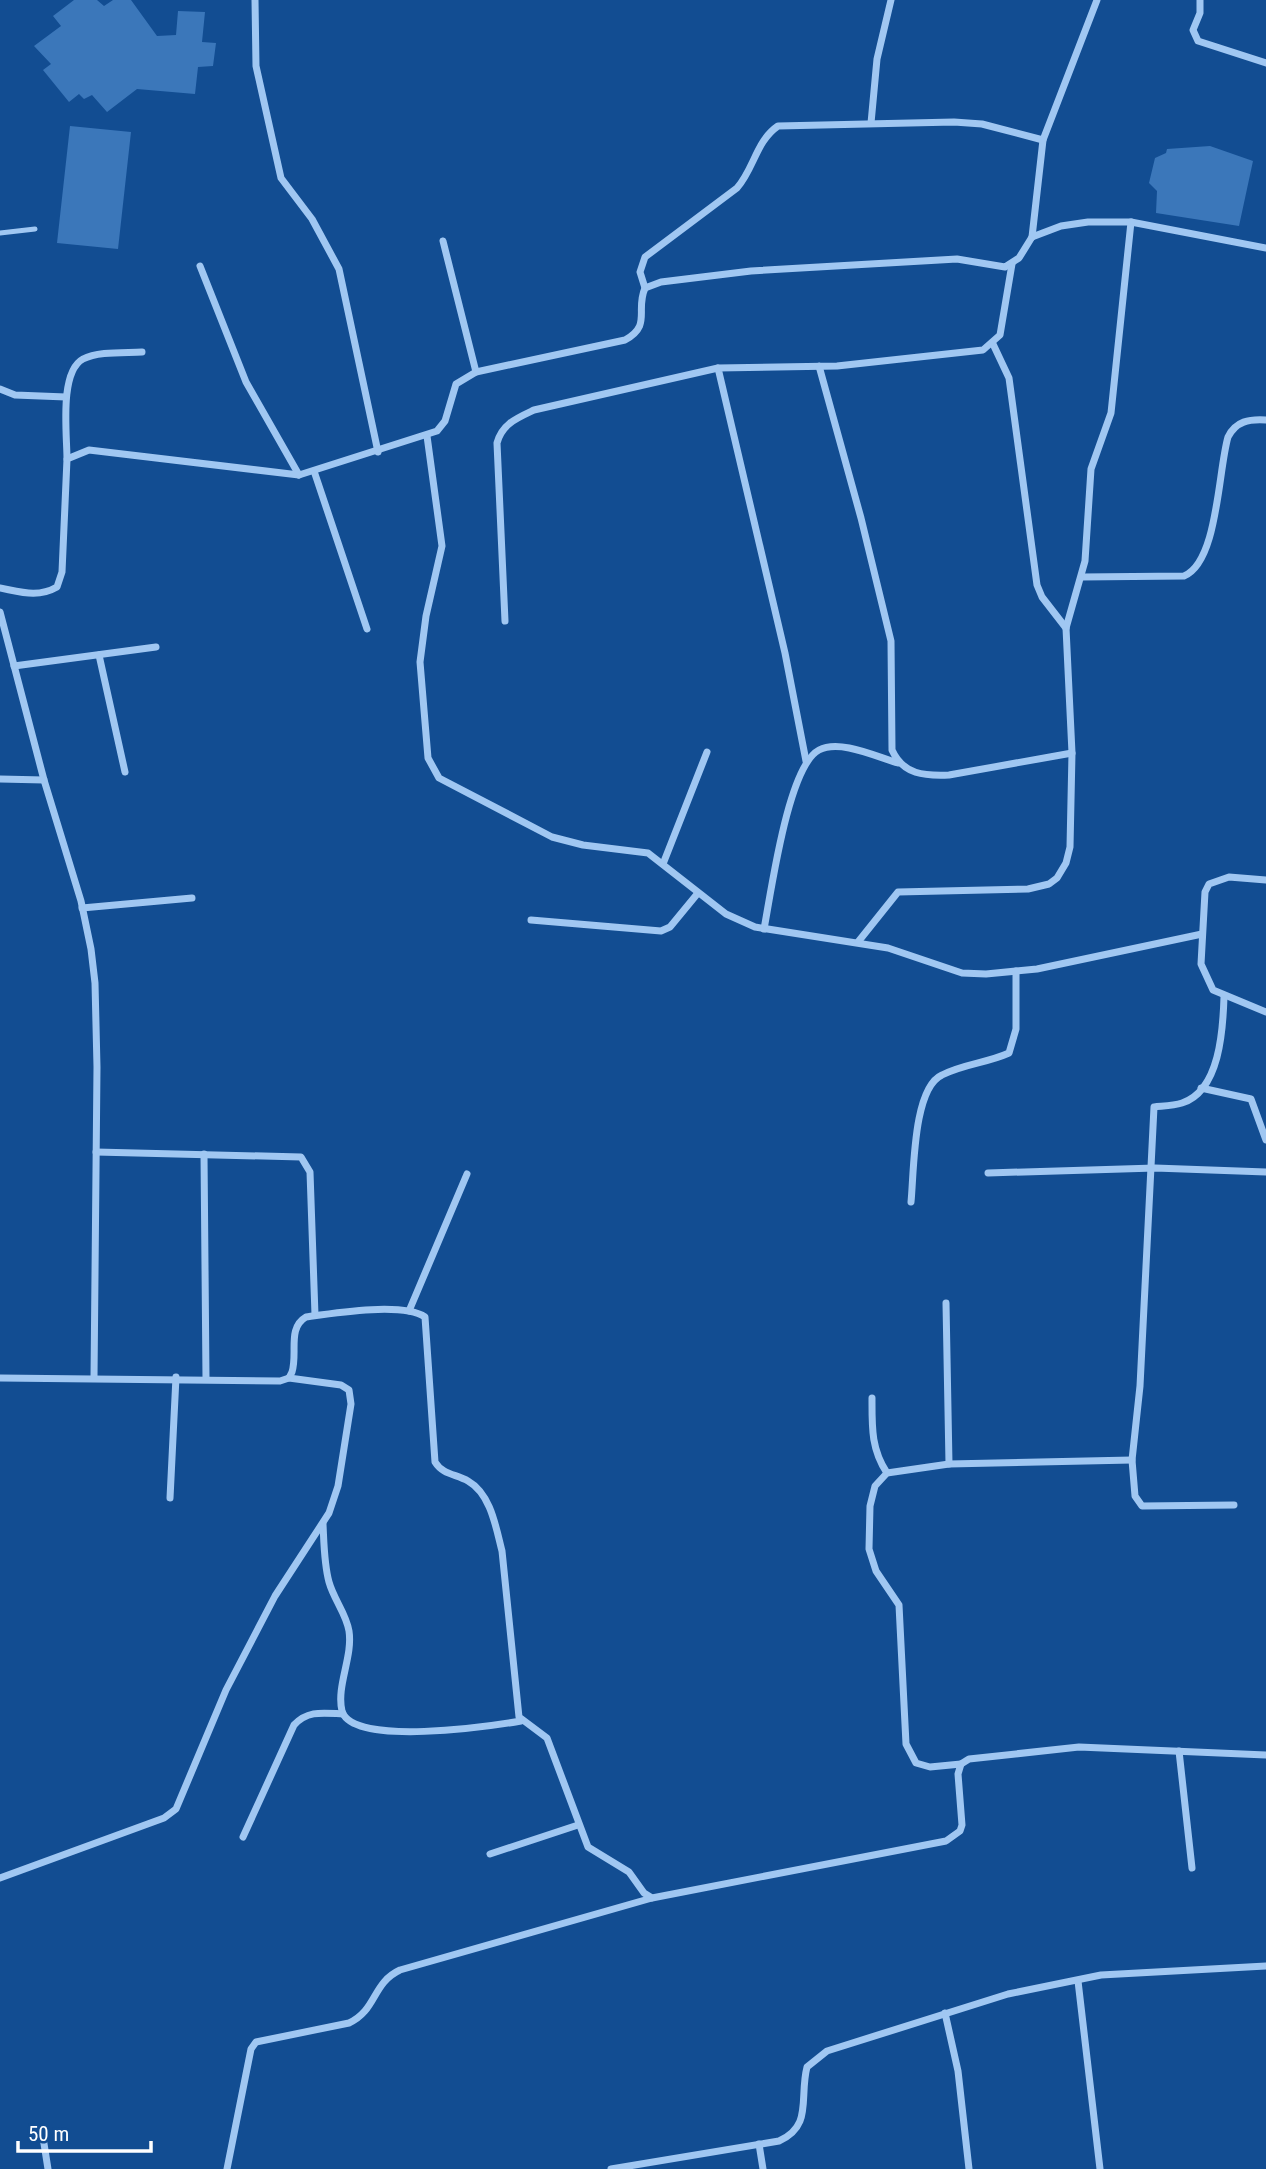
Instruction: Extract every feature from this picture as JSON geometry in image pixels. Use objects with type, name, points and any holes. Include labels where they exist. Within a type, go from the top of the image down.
[{"type":"street","points":[[255,0],[256,66],[281,178],[312,219],[339,269],[378,452]]},
{"type":"street","points":[[871,123],[877,59],[891,0]]},
{"type":"street","points":[[505,621],[497,443],[500,431],[515,419],[534,410],[718,368],[819,366],[958,354],[983,350],[993,344],[1004,321],[1012,264],[1032,237],[1043,140],[1097,0]]},
{"type":"street","points":[[1200,0],[1200,13],[1193,30],[1198,41],[1266,63]]},
{"type":"street","points":[[67,459],[89,450],[299,475],[427,436],[445,421],[456,384],[476,372],[625,340],[637,334],[642,325],[642,296],[645,288],[640,272],[645,257],[737,188],[770,131],[787,125],[982,124],[1043,140]]},
{"type":"street","points":[[1032,237],[1060,226],[1088,222],[1131,222],[1266,248]]},
{"type":"street","points":[[858,942],[898,892],[1028,889],[1049,884],[1057,878],[1066,863],[1072,830],[1072,753],[1066,628],[1071,601],[1082,578],[1091,469],[1111,413],[1131,222]]},
{"type":"street","points":[[443,241],[476,372]]},
{"type":"street","points":[[645,288],[661,282],[751,271],[957,260],[997,267],[1012,264]]},
{"type":"street","points":[[200,267],[246,382],[299,475]]},
{"type":"street","points":[[993,344],[1009,378],[1037,585],[1042,597],[1066,628]]},
{"type":"street","points":[[0,588],[34,595],[46,594],[57,587],[62,572],[67,459],[66,397],[73,370],[80,360],[89,356],[142,352]]},
{"type":"street","points":[[819,366],[891,641],[892,750],[898,763]]},
{"type":"street","points":[[718,368],[785,653],[806,761]]},
{"type":"street","points":[[0,389],[15,395],[66,397]]},
{"type":"street","points":[[1082,578],[1184,576],[1194,572],[1207,552],[1228,437],[1233,427],[1243,421],[1266,420]]},
{"type":"street","points":[[427,436],[442,546],[426,616],[420,662],[428,758],[439,778],[552,837],[583,845],[648,853],[726,914],[764,929],[888,948],[962,973],[1016,971],[1104,957],[1202,934]]},
{"type":"street","points":[[314,471],[367,629]]},
{"type":"street","points":[[0,612],[44,780],[82,908],[95,983],[94,1378]]},
{"type":"street","points":[[14,666],[156,647]]},
{"type":"street","points":[[99,655],[124,772]]},
{"type":"street","points":[[764,929],[790,799],[806,761],[819,750],[833,747],[898,763],[910,772],[930,776],[1072,753]]},
{"type":"street","points":[[663,864],[707,752]]},
{"type":"street","points":[[0,779],[44,780]]},
{"type":"street","points":[[1266,880],[1229,877],[1209,884],[1205,892],[1201,964],[1213,990],[1224,997],[1266,1012]]},
{"type":"street","points":[[531,920],[661,931],[670,927],[698,893]]},
{"type":"street","points":[[82,908],[192,898]]},
{"type":"street","points":[[911,1202],[918,1126],[929,1084],[940,1075],[1009,1053],[1016,1029],[1016,971]]},
{"type":"street","points":[[1224,997],[1219,1055],[1200,1088],[1184,1103],[1154,1107],[1132,1460],[1135,1496],[1142,1506],[1234,1505]]},
{"type":"street","points":[[1200,1088],[1251,1099],[1266,1140]]},
{"type":"street","points":[[96,1152],[301,1157],[307,1162],[315,1315]]},
{"type":"street","points":[[204,1154],[205,1378]]},
{"type":"street","points":[[988,1173],[1152,1169],[1266,1172]]},
{"type":"street","points":[[409,1311],[467,1174]]},
{"type":"street","points":[[946,1303],[949,1464]]},
{"type":"street","points":[[289,1378],[294,1366],[295,1329],[299,1321],[315,1315],[409,1311],[425,1317],[428,1328],[435,1462],[440,1471],[471,1482],[481,1492],[497,1531],[502,1551],[524,1723]]},
{"type":"street","points":[[170,1498],[176,1377]]},
{"type":"street","points":[[0,1378],[176,1377],[269,1382],[289,1378],[341,1385],[350,1394],[338,1486],[323,1523],[275,1596],[226,1690],[176,1809],[164,1818],[0,1878]]},
{"type":"street","points":[[872,1398],[873,1443],[876,1457],[887,1473]]},
{"type":"street","points":[[1132,1460],[949,1464],[887,1473],[875,1486],[867,1532],[876,1571],[899,1605],[906,1744],[916,1763],[930,1767],[961,1764],[986,1756],[1079,1747],[1266,1755]]},
{"type":"street","points":[[323,1523],[328,1581],[349,1630],[350,1646],[341,1703],[342,1714],[349,1721],[379,1730],[472,1730],[524,1723],[543,1732],[550,1743],[588,1847],[629,1871],[644,1893],[652,1898]]},
{"type":"street","points":[[243,1837],[294,1725],[302,1716],[312,1713],[342,1714]]},
{"type":"street","points":[[1179,1751],[1192,1868]]},
{"type":"street","points":[[227,2169],[251,2049],[256,2042],[349,2023],[363,2017],[380,1984],[400,1969],[652,1898],[946,1841],[960,1831],[962,1825],[958,1774],[961,1764]]},
{"type":"street","points":[[490,1854],[578,1825]]},
{"type":"street","points":[[611,2169],[779,2141],[799,2128],[807,2067],[816,2058],[827,2051],[1008,1994],[1101,1975],[1266,1966]]},
{"type":"street","points":[[1078,1981],[1100,2169]]},
{"type":"street","points":[[946,2014],[958,2071],[969,2169]]},
{"type":"street","points":[[42,2131],[48,2169]]},
{"type":"street","points":[[759,2144],[763,2169]]},
{"type":"lane","points":[[0,233],[35,229]]},
{"type":"building","points":[[74,0],[97,0],[104,6],[113,0],[131,0],[157,36],[176,35],[178,11],[205,12],[202,42],[216,43],[213,66],[198,67],[195,94],[137,89],[107,112],[92,95],[84,99],[79,94],[69,102],[43,70],[51,64],[34,46],[61,26],[53,16]]},
{"type":"building","points":[[70,126],[131,132],[118,249],[57,243]]},
{"type":"building","points":[[1210,146],[1253,161],[1239,226],[1156,213],[1157,191],[1149,183],[1155,158],[1166,153],[1167,149]]}]
